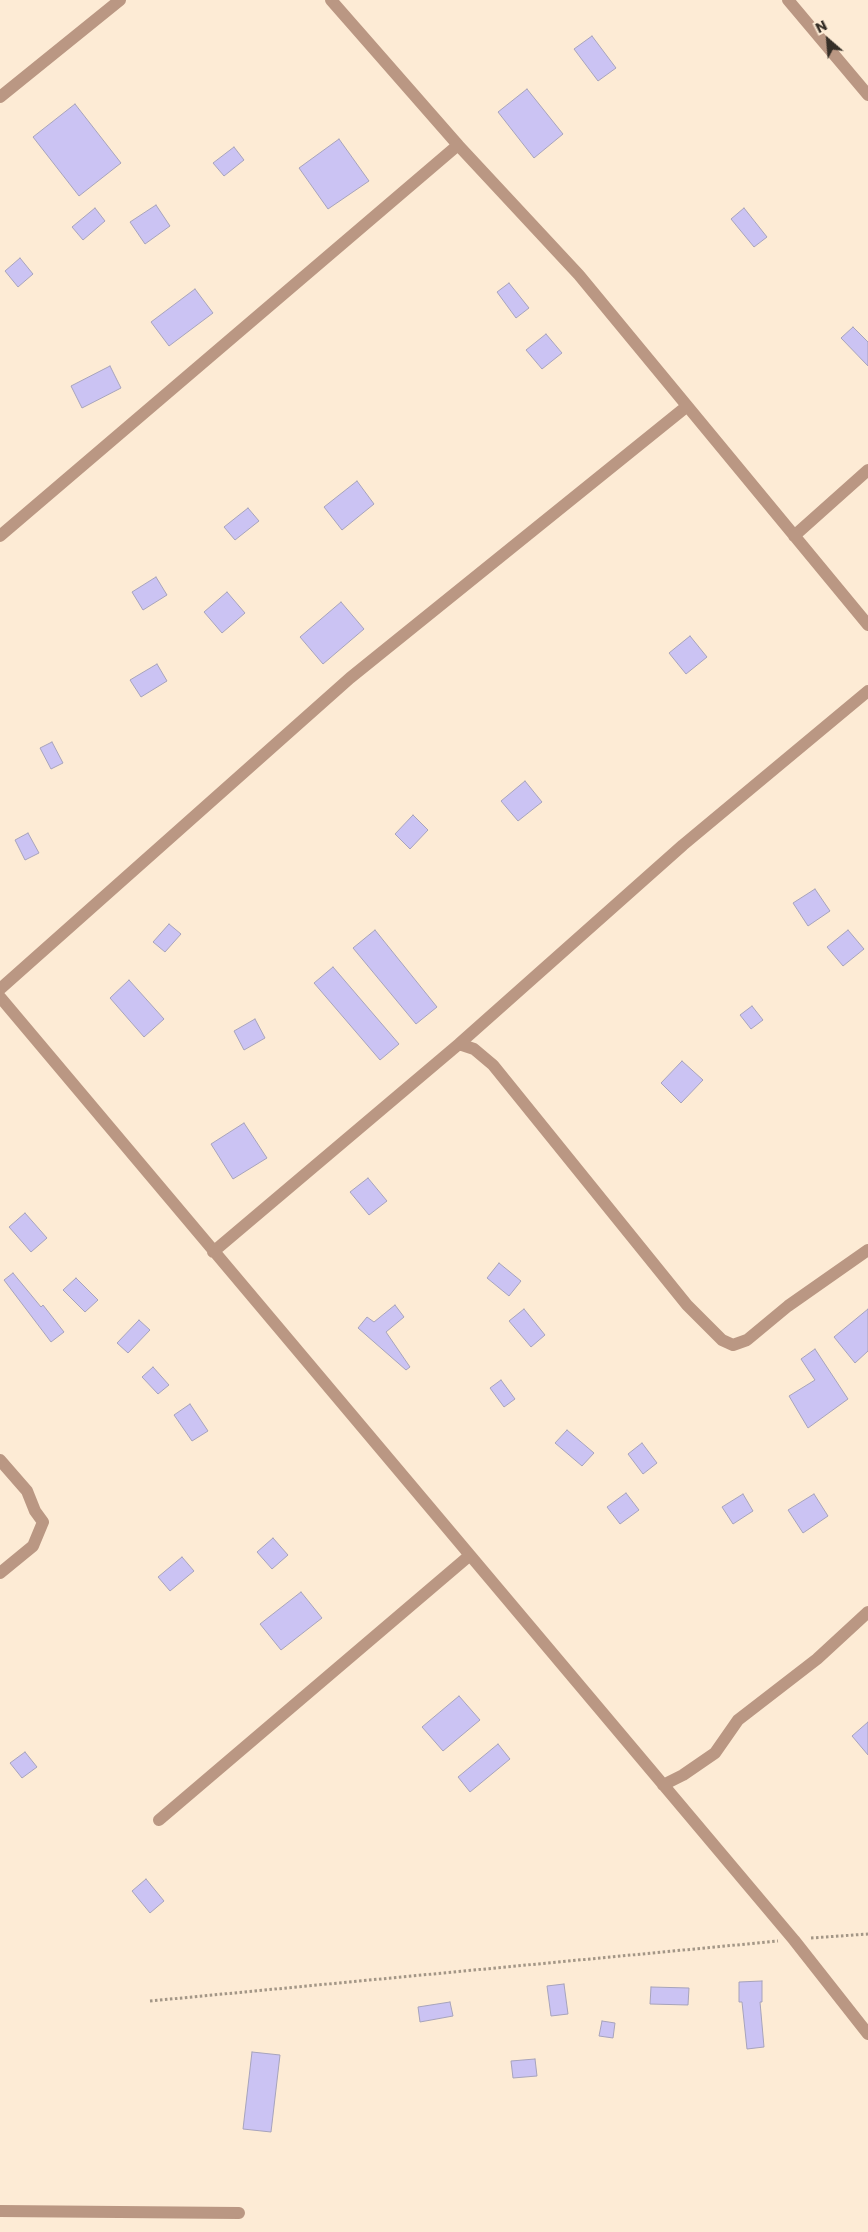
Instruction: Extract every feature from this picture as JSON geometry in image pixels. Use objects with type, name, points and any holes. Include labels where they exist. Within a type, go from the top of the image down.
[{"type":"street","points":[[0,97],[105,4],[120,0]]},
{"type":"street","points":[[331,0],[458,145],[578,275],[868,625]]},
{"type":"street","points":[[788,0],[868,95]]},
{"type":"street","points":[[0,536],[458,145]]},
{"type":"street","points":[[0,989],[350,678],[686,407]]},
{"type":"street","points":[[794,536],[868,470]]},
{"type":"street","points":[[213,1252],[459,1044],[683,845],[868,691]]},
{"type":"street","points":[[0,997],[794,1940],[868,2034]]},
{"type":"street","points":[[459,1044],[482,1054],[506,1079],[687,1305],[722,1340],[733,1345],[746,1340],[788,1306],[868,1250]]},
{"type":"street","points":[[0,1460],[26,1492],[35,1511],[43,1522],[33,1546],[0,1573]]},
{"type":"street","points":[[159,1820],[469,1556]]},
{"type":"street","points":[[663,1785],[683,1775],[715,1753],[738,1720],[817,1659],[868,1612]]},
{"type":"street","points":[[0,2211],[239,2213]]},
{"type":"path","points":[[150,2001],[868,1934]]},
{"type":"building","points":[[592,36],[616,68],[598,81],[574,49]]},
{"type":"building","points":[[527,89],[563,134],[534,158],[498,112]]},
{"type":"building","points":[[75,104],[121,163],[79,196],[33,137]]},
{"type":"building","points":[[339,139],[369,181],[328,209],[299,168]]},
{"type":"building","points":[[234,147],[244,160],[224,176],[213,163]]},
{"type":"building","points":[[156,205],[170,226],[145,244],[130,222]]},
{"type":"building","points":[[95,208],[105,221],[83,240],[72,227]]},
{"type":"building","points":[[744,208],[767,237],[754,247],[731,219]]},
{"type":"building","points":[[20,258],[33,274],[18,287],[5,271]]},
{"type":"building","points":[[509,283],[529,308],[516,318],[497,292]]},
{"type":"building","points":[[195,289],[213,313],[169,346],[151,322]]},
{"type":"building","points":[[853,327],[868,342],[868,366],[841,338]]},
{"type":"building","points":[[546,334],[562,353],[542,369],[526,350]]},
{"type":"building","points":[[110,366],[121,388],[82,408],[71,386]]},
{"type":"building","points":[[357,481],[374,504],[342,530],[324,507]]},
{"type":"building","points":[[248,508],[259,521],[235,540],[224,527]]},
{"type":"building","points":[[156,577],[167,595],[143,610],[132,592]]},
{"type":"building","points":[[227,592],[245,613],[222,633],[204,612]]},
{"type":"building","points":[[341,602],[364,629],[323,664],[300,637]]},
{"type":"building","points":[[690,636],[707,657],[686,674],[669,653]]},
{"type":"building","points":[[157,664],[167,681],[141,697],[130,680]]},
{"type":"building","points":[[52,742],[63,763],[51,769],[40,748]]},
{"type":"building","points":[[525,781],[542,802],[518,821],[501,801]]},
{"type":"building","points":[[413,815],[428,830],[410,849],[395,834]]},
{"type":"building","points":[[28,833],[39,853],[25,860],[15,840]]},
{"type":"building","points":[[815,889],[830,911],[808,926],[793,903]]},
{"type":"building","points":[[169,924],[181,934],[165,952],[153,942]]},
{"type":"building","points":[[375,930],[437,1007],[416,1024],[353,948]]},
{"type":"building","points":[[848,930],[864,949],[843,966],[827,947]]},
{"type":"building","points":[[333,967],[399,1044],[380,1060],[314,983]]},
{"type":"building","points":[[129,980],[164,1019],[144,1037],[110,998]]},
{"type":"building","points":[[752,1006],[763,1020],[751,1029],[740,1015]]},
{"type":"building","points":[[255,1019],[265,1038],[244,1050],[234,1031]]},
{"type":"building","points":[[682,1061],[703,1080],[681,1103],[661,1083]]},
{"type":"building","points":[[244,1123],[267,1158],[233,1179],[211,1144]]},
{"type":"building","points":[[368,1178],[387,1201],[369,1215],[350,1192]]},
{"type":"building","points":[[25,1213],[47,1238],[31,1252],[9,1227]]},
{"type":"building","points":[[499,1263],[521,1281],[509,1296],[487,1278]]},
{"type":"building","points":[[13,1273],[41,1307],[43,1305],[64,1332],[51,1342],[4,1280]]},
{"type":"building","points":[[76,1278],[98,1300],[85,1312],[63,1290]]},
{"type":"building","points":[[395,1305],[404,1317],[386,1332],[410,1367],[406,1370],[358,1328],[367,1317],[374,1322]]},
{"type":"building","points":[[524,1309],[545,1335],[531,1347],[509,1321]]},
{"type":"building","points":[[868,1309],[868,1351],[855,1363],[834,1337]]},
{"type":"building","points":[[139,1320],[150,1330],[128,1353],[117,1343]]},
{"type":"building","points":[[815,1349],[848,1399],[808,1428],[789,1396],[815,1380],[801,1359]]},
{"type":"building","points":[[153,1367],[169,1385],[158,1394],[142,1377]]},
{"type":"building","points":[[501,1380],[515,1399],[504,1407],[490,1388]]},
{"type":"building","points":[[190,1404],[208,1431],[192,1441],[174,1415]]},
{"type":"building","points":[[567,1430],[594,1453],[582,1466],[555,1443]]},
{"type":"building","points":[[642,1443],[657,1463],[643,1474],[628,1454]]},
{"type":"building","points":[[626,1493],[639,1510],[620,1524],[607,1507]]},
{"type":"building","points":[[743,1494],[753,1511],[733,1524],[722,1507]]},
{"type":"building","points":[[814,1494],[828,1516],[803,1533],[788,1510]]},
{"type":"building","points":[[273,1538],[288,1555],[272,1569],[257,1552]]},
{"type":"building","points":[[182,1557],[194,1571],[170,1591],[158,1577]]},
{"type":"building","points":[[301,1592],[322,1618],[281,1650],[260,1624]]},
{"type":"building","points":[[459,1696],[480,1720],[443,1751],[422,1727]]},
{"type":"building","points":[[868,1722],[868,1755],[852,1736]]},
{"type":"building","points":[[498,1744],[510,1759],[470,1792],[458,1777]]},
{"type":"building","points":[[25,1752],[37,1767],[22,1778],[10,1763]]},
{"type":"building","points":[[146,1879],[164,1901],[150,1913],[132,1891]]},
{"type":"building","points":[[762,1981],[762,2002],[760,2002],[764,2047],[747,2049],[742,2002],[739,2002],[739,1982]]},
{"type":"building","points":[[564,1984],[568,2014],[551,2016],[547,1986]]},
{"type":"building","points":[[651,1987],[689,1988],[688,2005],[650,2004]]},
{"type":"building","points":[[450,2002],[453,2016],[420,2022],[418,2007]]},
{"type":"building","points":[[602,2021],[615,2023],[613,2038],[599,2036]]},
{"type":"building","points":[[252,2052],[280,2055],[271,2132],[243,2129]]},
{"type":"building","points":[[535,2059],[537,2076],[513,2078],[511,2061]]}]
